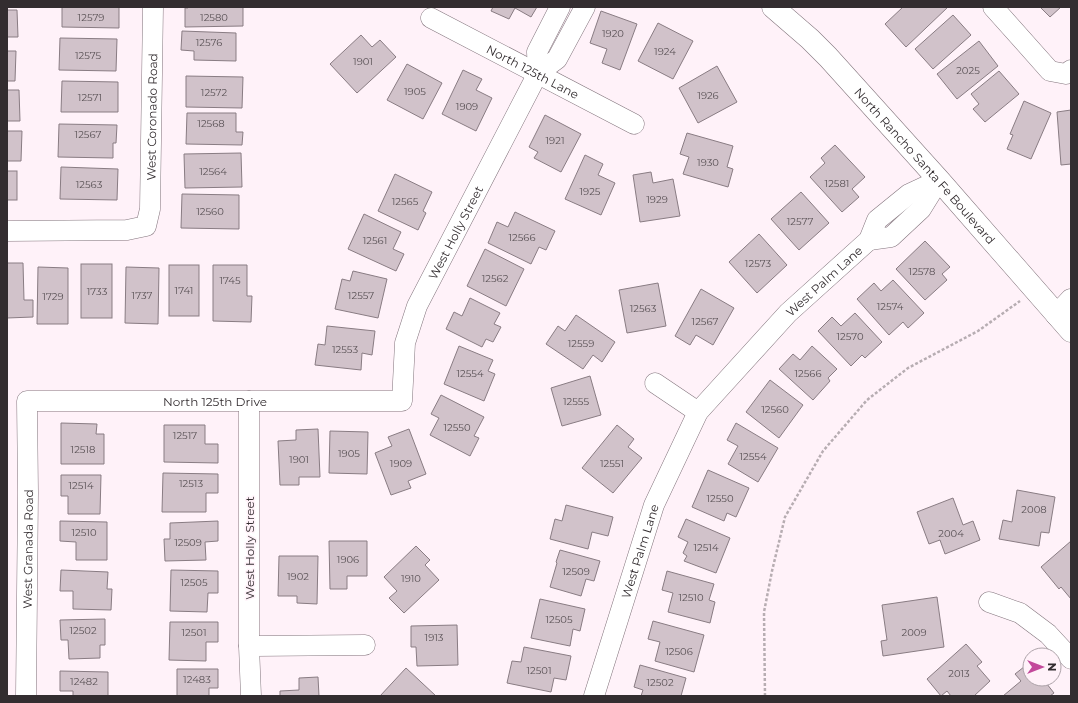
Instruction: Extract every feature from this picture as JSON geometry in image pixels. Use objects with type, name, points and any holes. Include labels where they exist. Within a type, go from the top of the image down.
[{"type":"street","name":"West Coronado Road","points":[[7,232],[127,230],[146,226],[150,209],[153,7]]},
{"type":"street","points":[[538,73],[537,52],[560,7]]},
{"type":"street","name":"West Holly Street","points":[[402,401],[405,343],[417,306],[538,73],[557,59],[585,7]]},
{"type":"street","name":"North Rancho Santa Fe Boulevard","points":[[773,7],[810,39],[828,57],[1034,290],[1064,307],[1071,331]]},
{"type":"street","points":[[993,7],[1050,72],[1068,72]]},
{"type":"street","name":"North 125th Lane","points":[[431,18],[634,124]]},
{"type":"street","name":"West Palm Lane","points":[[594,696],[654,505],[698,412],[788,313],[870,240],[891,236],[921,209],[938,180]]},
{"type":"street","points":[[655,383],[698,412]]},
{"type":"street","name":"North 125th Drive","points":[[27,401],[402,401]]},
{"type":"street","name":"West Granada Road","points":[[26,696],[28,493],[27,401]]},
{"type":"street","name":"West Holly Street","points":[[249,401],[249,646],[251,696]]},
{"type":"street","points":[[989,602],[1020,613],[1048,634],[1071,659]]},
{"type":"street","points":[[249,646],[365,645]]},
{"type":"path","points":[[765,696],[764,612],[772,570],[785,517],[823,451],[866,400],[908,368],[978,332],[1034,290]]},
{"type":"building","points":[[62,7],[119,7],[119,28],[62,27]]},
{"type":"building","points":[[243,7],[243,26],[185,27],[185,8]]},
{"type":"building","points":[[493,7],[537,7],[531,17],[515,8],[509,19],[491,11]]},
{"type":"building","points":[[903,7],[948,7],[906,47],[885,24]]},
{"type":"building","points":[[1040,7],[1061,7],[1050,17]]},
{"type":"building","points":[[7,10],[17,10],[18,37],[7,37]]},
{"type":"building","points":[[601,11],[637,24],[620,70],[602,63],[607,49],[590,43]]},
{"type":"building","points":[[953,15],[971,35],[933,69],[915,49]]},
{"type":"building","points":[[658,23],[693,41],[673,79],[638,61]]},
{"type":"building","points":[[182,31],[236,33],[236,61],[194,60],[194,51],[181,50]]},
{"type":"building","points":[[361,35],[372,47],[380,40],[396,57],[357,93],[330,64]]},
{"type":"building","points":[[60,38],[117,39],[116,71],[59,70]]},
{"type":"building","points":[[979,41],[998,66],[957,99],[937,74]]},
{"type":"building","points":[[7,51],[16,51],[15,81],[7,81]]},
{"type":"building","points":[[407,64],[442,83],[423,119],[387,100]]},
{"type":"building","points":[[717,66],[737,102],[698,123],[679,88]]},
{"type":"building","points":[[463,70],[482,79],[476,90],[492,98],[476,131],[442,114]]},
{"type":"building","points":[[999,71],[1019,94],[985,122],[973,109],[979,104],[971,94]]},
{"type":"building","points":[[186,76],[243,77],[242,108],[186,107]]},
{"type":"building","points":[[62,81],[118,82],[118,112],[61,112]]},
{"type":"building","points":[[7,90],[19,90],[20,121],[7,121]]},
{"type":"building","points":[[1024,101],[1051,113],[1031,159],[1007,149],[1013,135],[1010,134]]},
{"type":"building","points":[[1071,110],[1071,164],[1061,165],[1057,112]]},
{"type":"building","points":[[187,113],[236,113],[236,132],[243,132],[242,145],[186,144]]},
{"type":"building","points":[[545,115],[581,134],[561,172],[534,158],[538,152],[529,147]]},
{"type":"building","points":[[59,124],[117,125],[116,143],[113,143],[113,158],[58,157]]},
{"type":"building","points":[[7,131],[22,131],[21,161],[7,161]]},
{"type":"building","points":[[687,133],[733,146],[727,167],[733,169],[728,187],[683,174],[689,157],[680,154]]},
{"type":"building","points":[[835,145],[865,177],[852,189],[859,197],[842,212],[810,177],[825,163],[821,158]]},
{"type":"building","points":[[241,153],[242,187],[185,188],[184,154]]},
{"type":"building","points":[[585,155],[603,164],[598,175],[615,183],[601,215],[565,199]]},
{"type":"building","points":[[61,167],[118,169],[117,200],[60,199]]},
{"type":"building","points":[[7,171],[17,171],[17,200],[7,200]]},
{"type":"building","points":[[651,172],[653,183],[673,179],[680,216],[640,222],[633,175]]},
{"type":"building","points":[[395,174],[432,192],[423,211],[426,213],[418,230],[378,211]]},
{"type":"building","points":[[801,192],[829,223],[799,250],[771,219]]},
{"type":"building","points":[[182,194],[239,195],[239,229],[181,228]]},
{"type":"building","points":[[515,212],[555,231],[546,250],[539,247],[531,264],[488,243],[497,222],[508,227]]},
{"type":"building","points":[[364,214],[401,232],[393,249],[404,254],[396,271],[348,249]]},
{"type":"building","points":[[759,234],[787,265],[757,293],[729,262]]},
{"type":"building","points":[[925,241],[950,267],[942,274],[947,280],[925,300],[896,269]]},
{"type":"building","points":[[485,249],[524,269],[506,306],[467,286]]},
{"type":"building","points":[[7,263],[23,263],[24,300],[33,300],[33,317],[7,318]]},
{"type":"building","points":[[81,264],[112,264],[112,318],[81,318]]},
{"type":"building","points":[[169,265],[199,265],[199,316],[169,316]]},
{"type":"building","points":[[213,265],[247,265],[247,296],[252,296],[251,322],[213,321]]},
{"type":"building","points":[[38,267],[68,268],[68,324],[37,324]]},
{"type":"building","points":[[126,267],[159,268],[158,324],[125,323]]},
{"type":"building","points":[[353,271],[387,279],[378,318],[335,309],[342,279],[350,281]]},
{"type":"building","points":[[893,280],[924,313],[908,328],[903,322],[889,335],[857,299],[874,283],[881,291]]},
{"type":"building","points":[[658,283],[666,326],[627,333],[619,290]]},
{"type":"building","points":[[701,289],[734,308],[713,345],[696,335],[690,345],[675,336]]},
{"type":"building","points":[[470,298],[500,313],[494,324],[501,327],[493,342],[486,339],[482,347],[446,329],[454,312],[462,316]]},
{"type":"building","points":[[855,313],[882,342],[865,358],[862,355],[851,366],[818,331],[832,317],[841,326]]},
{"type":"building","points":[[576,315],[615,342],[602,362],[593,355],[583,369],[546,344],[558,326],[565,331]]},
{"type":"building","points":[[327,326],[375,331],[372,355],[362,353],[361,370],[315,365],[318,344],[325,345]]},
{"type":"building","points":[[459,346],[493,360],[488,371],[495,374],[484,401],[444,384]]},
{"type":"building","points":[[812,346],[837,369],[828,378],[830,381],[813,400],[779,369],[793,354],[800,360]]},
{"type":"building","points":[[590,376],[601,415],[562,426],[551,388]]},
{"type":"building","points":[[770,380],[803,405],[779,438],[746,412]]},
{"type":"building","points":[[441,395],[484,417],[474,436],[479,438],[470,456],[430,435],[439,418],[431,414]]},
{"type":"building","points":[[61,423],[97,424],[96,434],[104,434],[104,464],[61,464]]},
{"type":"building","points":[[736,423],[778,448],[758,482],[728,464],[738,446],[727,440]]},
{"type":"building","points":[[164,425],[205,425],[205,444],[218,444],[218,463],[164,462]]},
{"type":"building","points":[[617,425],[634,439],[628,447],[642,458],[613,493],[582,468]]},
{"type":"building","points":[[318,429],[320,477],[299,477],[299,485],[280,485],[278,441],[296,440],[296,430]]},
{"type":"building","points":[[409,429],[426,474],[408,481],[411,488],[391,495],[375,453],[392,446],[388,437]]},
{"type":"building","points":[[330,431],[368,432],[367,474],[329,473]]},
{"type":"building","points":[[708,470],[749,488],[736,517],[727,513],[724,521],[692,507]]},
{"type":"building","points":[[163,473],[218,474],[218,493],[206,493],[206,512],[162,512]]},
{"type":"building","points":[[61,475],[101,475],[100,514],[68,514],[68,496],[61,496]]},
{"type":"building","points":[[1017,490],[1055,497],[1049,533],[1041,532],[1039,546],[999,539],[1003,520],[1012,522]]},
{"type":"building","points":[[953,498],[963,525],[973,521],[980,540],[945,554],[940,540],[929,544],[917,512]]},
{"type":"building","points":[[566,505],[613,517],[608,536],[592,532],[588,549],[550,539],[555,519],[562,521]]},
{"type":"building","points":[[686,519],[730,538],[716,573],[684,561],[687,556],[683,553],[688,542],[678,537]]},
{"type":"building","points":[[60,521],[107,522],[107,560],[76,560],[76,542],[60,541]]},
{"type":"building","points":[[218,521],[218,541],[205,542],[206,560],[165,561],[164,539],[170,539],[170,523]]},
{"type":"building","points":[[329,541],[367,541],[367,576],[347,576],[347,589],[330,589]]},
{"type":"building","points":[[1071,541],[1071,599],[1061,587],[1059,589],[1041,567]]},
{"type":"building","points":[[416,546],[430,560],[425,565],[439,580],[404,613],[389,598],[397,591],[384,577]]},
{"type":"building","points":[[560,550],[600,561],[594,581],[586,579],[581,596],[550,587]]},
{"type":"building","points":[[279,556],[318,556],[317,604],[297,603],[297,596],[278,596]]},
{"type":"building","points":[[61,570],[108,572],[107,589],[112,589],[111,610],[73,609],[73,591],[60,591]]},
{"type":"building","points":[[171,570],[218,571],[218,593],[208,593],[207,612],[170,611]]},
{"type":"building","points":[[667,571],[714,584],[709,600],[715,602],[710,623],[668,612],[673,593],[662,590]]},
{"type":"building","points":[[937,597],[944,647],[883,656],[881,641],[887,640],[882,605]]},
{"type":"building","points":[[540,599],[585,609],[580,631],[573,629],[570,646],[531,638]]},
{"type":"building","points":[[105,619],[105,645],[100,645],[100,658],[69,659],[68,640],[61,640],[60,620]]},
{"type":"building","points":[[653,621],[704,635],[694,672],[655,661],[660,642],[648,639]]},
{"type":"building","points":[[170,622],[218,622],[218,642],[206,642],[206,661],[169,660]]},
{"type":"building","points":[[457,625],[458,665],[417,666],[416,647],[411,647],[411,626]]},
{"type":"building","points":[[966,644],[982,662],[977,666],[990,681],[974,696],[951,696],[947,691],[941,696],[927,679]]},
{"type":"building","points":[[524,647],[571,656],[566,680],[554,678],[551,692],[507,683],[512,661],[521,662]]},
{"type":"building","points":[[640,665],[686,678],[681,696],[641,696],[643,690],[634,687]]},
{"type":"building","points":[[406,668],[436,696],[380,696]]},
{"type":"building","points":[[1022,668],[1022,687],[1049,687],[1054,693],[1050,696],[1003,696],[1021,681],[1015,674]]},
{"type":"building","points":[[177,669],[218,669],[218,688],[209,688],[209,696],[177,696]]},
{"type":"building","points":[[60,671],[108,672],[108,696],[73,696],[73,691],[60,691]]},
{"type":"building","points":[[318,677],[319,696],[280,696],[280,691],[299,690],[299,678]]}]
